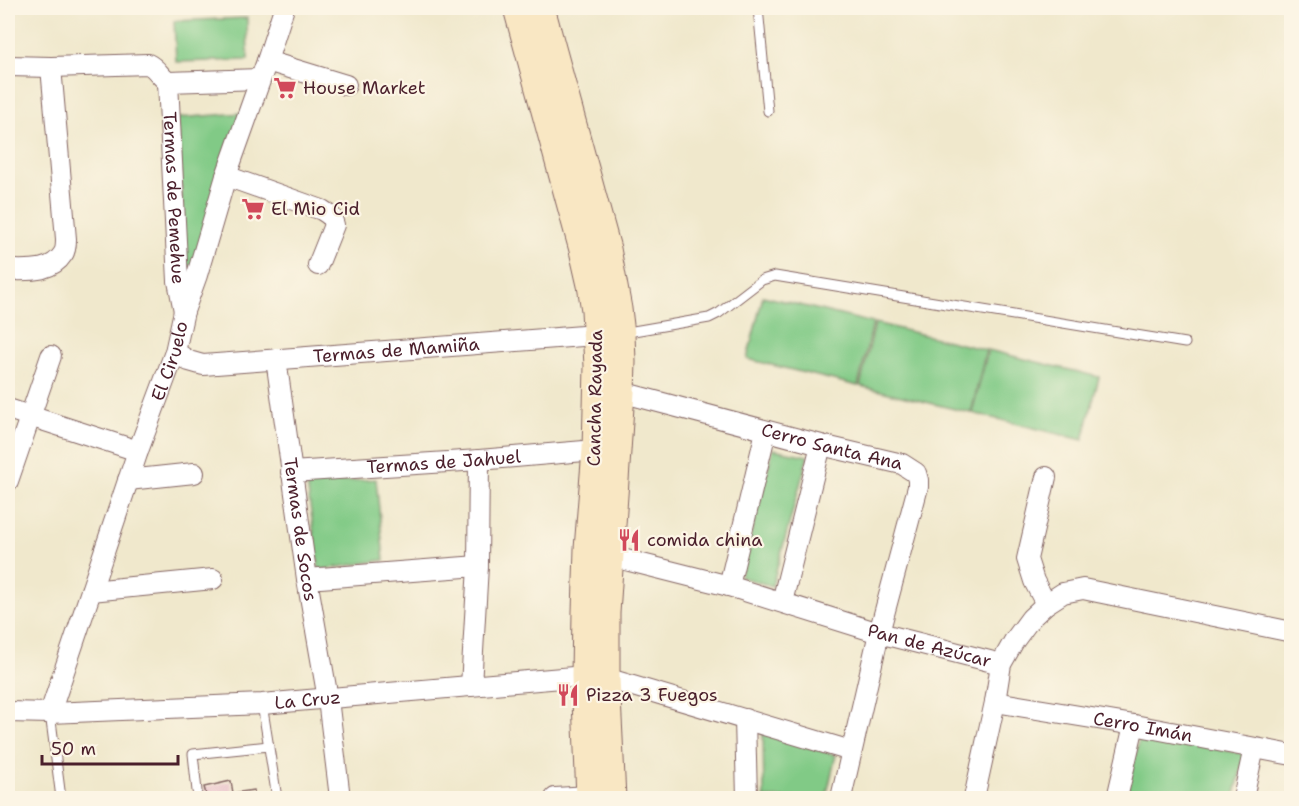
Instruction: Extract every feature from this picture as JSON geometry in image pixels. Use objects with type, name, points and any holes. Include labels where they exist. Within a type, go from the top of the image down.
[{"type":"street","name":"El Ciruelo","points":[[50,713],[138,451],[175,352],[184,311],[226,176],[284,8]]},
{"type":"street","name":"Cancha Rayada","points":[[517,8],[584,250],[591,285],[609,334],[621,392],[606,613],[596,677]]},
{"type":"street","name":"Cancha Rayada","points":[[541,8],[607,249],[618,309],[598,366],[596,450],[588,549],[596,677],[597,798]]},
{"type":"street","points":[[8,66],[148,64],[168,82],[263,70],[346,85]]},
{"type":"street","points":[[8,270],[40,270],[56,262],[64,253],[66,239],[51,67]]},
{"type":"street","name":"Termas de Pemehue","points":[[168,82],[177,281],[184,311]]},
{"type":"street","points":[[226,176],[322,210],[331,216],[334,225],[318,266]]},
{"type":"street","name":"Termas de Mamiña","points":[[175,352],[189,361],[203,365],[609,334]]},
{"type":"street","points":[[8,481],[51,356]]},
{"type":"street","name":"Termas de Socos","points":[[276,359],[307,579],[328,699],[339,798]]},
{"type":"street","name":"Cerro Santa Ana","points":[[621,392],[902,464],[916,473],[918,487],[879,633],[841,798]]},
{"type":"street","points":[[8,409],[138,451]]},
{"type":"street","points":[[729,586],[766,431]]},
{"type":"street","points":[[782,602],[821,445]]},
{"type":"street","name":"Termas de Jahuel","points":[[291,472],[596,450]]},
{"type":"street","points":[[471,686],[478,566],[479,460]]},
{"type":"street","points":[[128,480],[194,473]]},
{"type":"street","points":[[1046,477],[1027,559],[1034,581],[1046,603]]},
{"type":"street","name":"Pan de Azúcar","points":[[610,556],[729,586],[879,633],[1000,664],[1031,618],[1046,603],[1063,593],[1083,589],[1292,632]]},
{"type":"street","points":[[307,579],[478,566]]},
{"type":"street","points":[[91,591],[213,579]]},
{"type":"street","points":[[974,798],[995,702],[1000,664]]},
{"type":"street","points":[[596,677],[851,751]]},
{"type":"street","name":"La Cruz","points":[[8,712],[50,713],[262,704],[596,677]]},
{"type":"street","name":"Cerro Imán","points":[[995,702],[1292,755]]},
{"type":"street","points":[[745,719],[747,798]]},
{"type":"street","points":[[1117,798],[1134,725]]},
{"type":"street","points":[[1243,798],[1254,748]]},
{"type":"street","points":[[555,798],[597,798]]},
{"type":"lane","points":[[758,8],[768,111]]},
{"type":"lane","points":[[609,334],[709,318],[762,280],[775,276],[1185,344]]},
{"type":"lane","points":[[262,704],[277,798]]},
{"type":"lane","points":[[50,713],[62,798]]},
{"type":"lane","points":[[197,791],[194,754],[269,746]]},
{"type":"green space","points":[[247,18],[248,60],[176,62],[174,21]]},
{"type":"green space","points":[[242,113],[195,267],[185,268],[178,118]]},
{"type":"green space","points":[[763,296],[873,323],[858,386],[747,359]]},
{"type":"green space","points":[[875,323],[986,350],[971,413],[860,386]]},
{"type":"green space","points":[[988,350],[1099,377],[1083,440],[972,413]]},
{"type":"green space","points":[[773,449],[808,456],[772,586],[740,577]]},
{"type":"green space","points":[[376,479],[384,560],[319,570],[307,484]]},
{"type":"green space","points":[[763,734],[836,755],[826,798],[764,798]]},
{"type":"green space","points":[[1140,734],[1245,754],[1234,798],[1126,798]]},
{"type":"building","points":[[231,781],[233,793],[254,790],[255,798],[207,798],[204,787]]},
{"type":"place","name":"House Market","points":[[285,88]]},
{"type":"place","name":"El Mio Cid","points":[[253,209]]},
{"type":"place","name":"comida china","points":[[629,540]]},
{"type":"place","name":"Pizza 3 Fuegos","points":[[568,695]]}]
